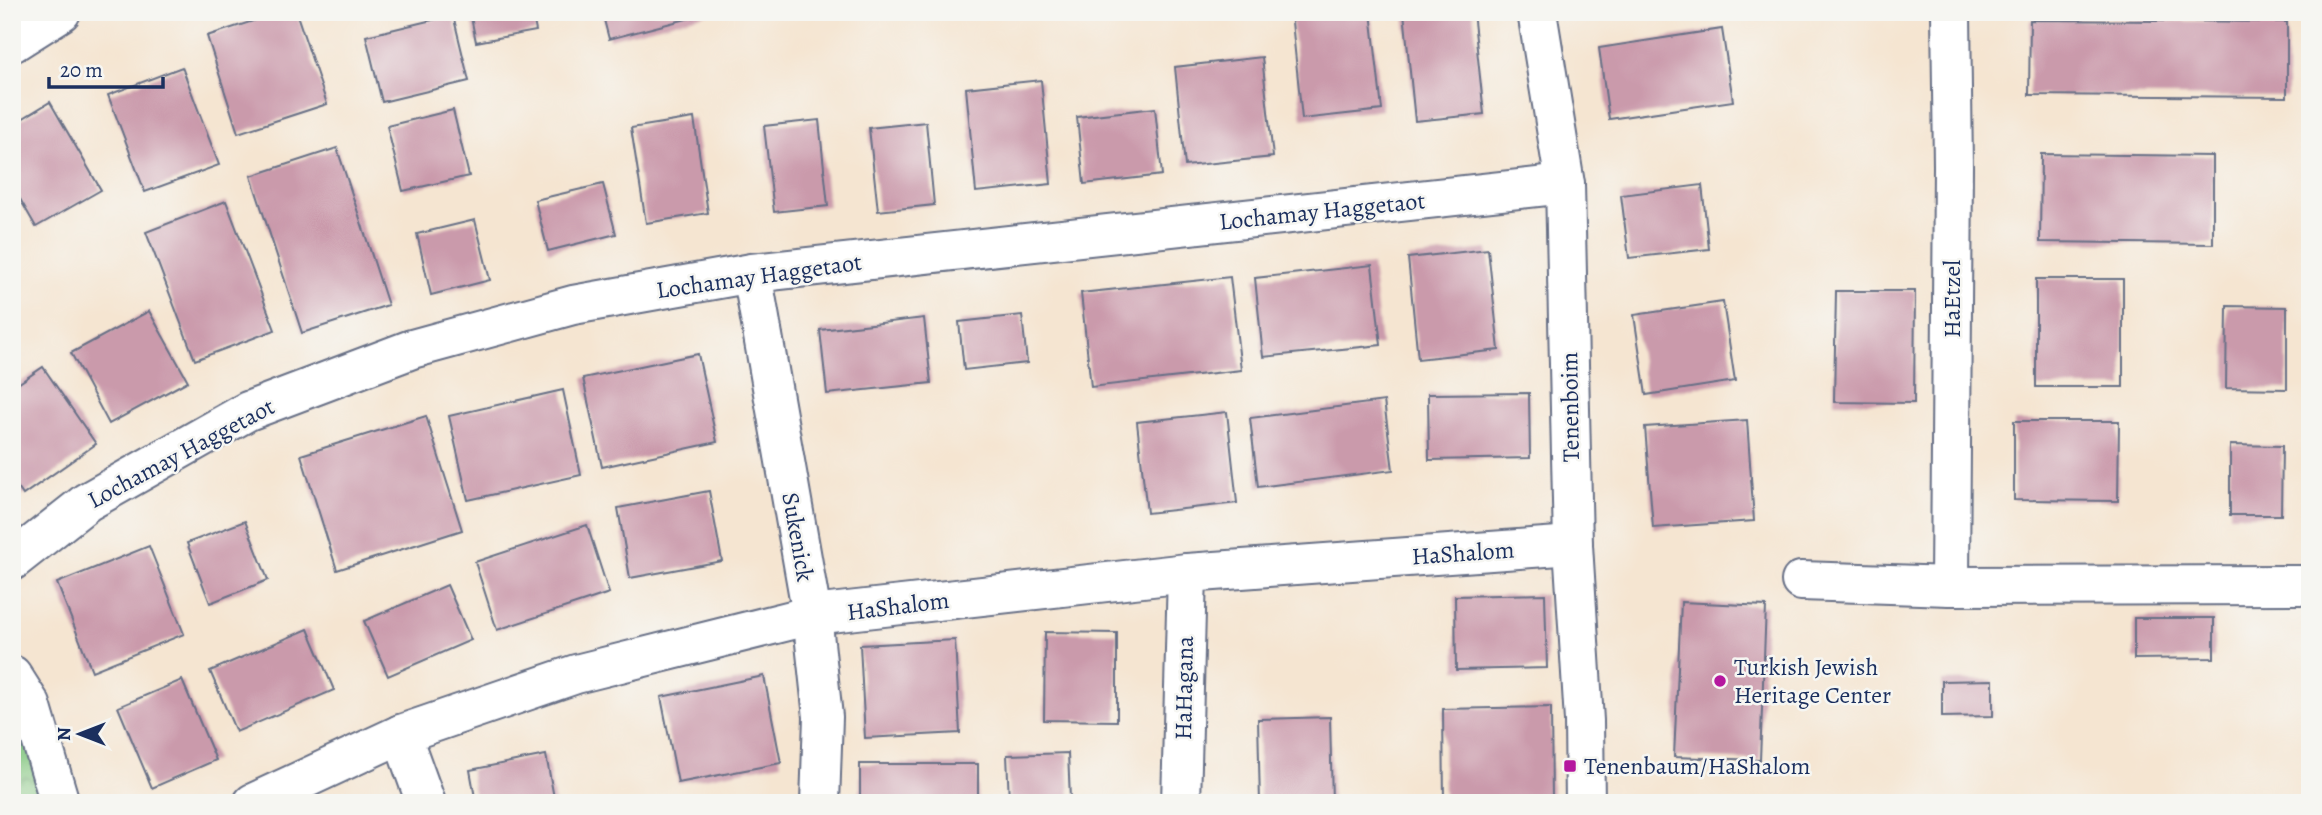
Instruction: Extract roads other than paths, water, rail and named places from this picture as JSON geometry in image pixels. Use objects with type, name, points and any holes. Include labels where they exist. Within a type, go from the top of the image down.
[{"type":"street","points":[[12,43],[61,12]]},
{"type":"street","name":"Tenenboim","points":[[1537,12],[1564,184],[1573,545],[1584,721],[1585,803]]},
{"type":"street","name":"HaEtzel","points":[[1950,586],[1953,179],[1951,12]]},
{"type":"street","name":"Lochamay Haggetaot","points":[[12,561],[87,502],[248,411],[412,349],[573,305],[752,273],[1564,184]]},
{"type":"street","name":"Sukenick","points":[[752,273],[812,615],[823,717],[820,803]]},
{"type":"street","name":"HaShalom","points":[[253,803],[401,734],[576,674],[812,615],[1187,573],[1573,545]]},
{"type":"street","name":"HaHagana","points":[[1181,803],[1187,573]]},
{"type":"street","points":[[1801,581],[1950,586],[2310,585]]},
{"type":"street","points":[[12,676],[31,705],[60,803]]},
{"type":"street","points":[[401,734],[425,803]]},
{"type":"place","name":"Turkish Jewish Heritage Center","points":[[1720,681]]},
{"type":"place","name":"Tenenbaum/HaShalom","points":[[1570,766]]}]
